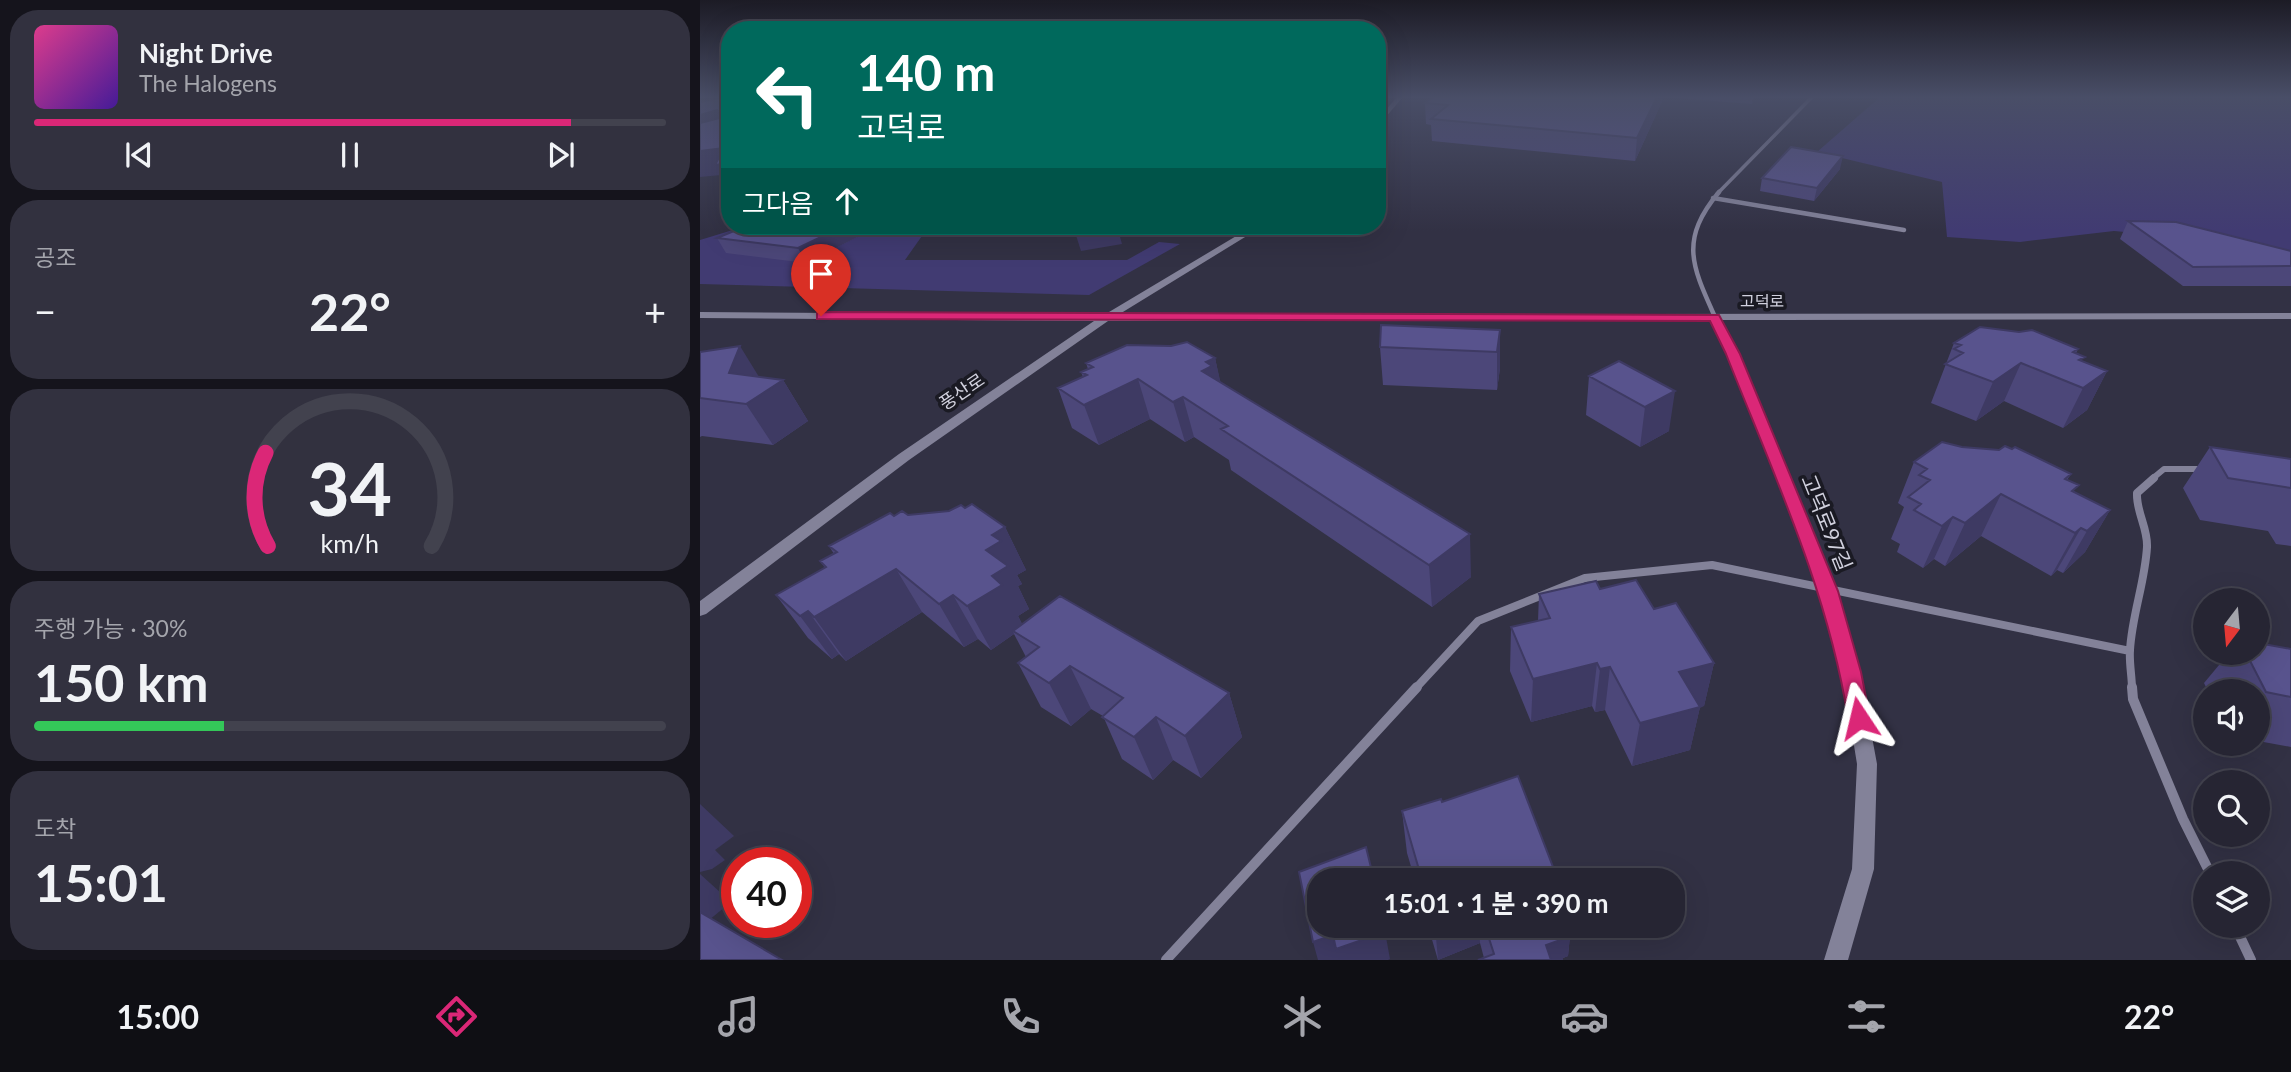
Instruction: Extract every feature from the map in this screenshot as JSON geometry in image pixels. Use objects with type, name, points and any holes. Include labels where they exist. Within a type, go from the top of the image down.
[{"type":"main road","name":"풍산로","points":[[700,610],[913,449],[1106,318],[1244,235]]},
{"type":"main road","name":"고덕로","points":[[700,315],[1106,318],[2291,316]]},
{"type":"main road","name":"고덕로97길","points":[[1715,317],[1733,354],[1829,591],[1851,672],[1867,764],[1863,869],[1836,960]]},
{"type":"street","points":[[1715,317],[1694,271],[1692,254],[1700,218],[1713,198],[1768,142]]},
{"type":"street","points":[[1713,198],[1904,230]]},
{"type":"street","points":[[2204,861],[2183,819],[2133,699],[2130,651],[2135,614],[2144,581],[2147,542],[2136,506],[2137,493],[2164,469],[2217,468]]},
{"type":"street","points":[[1166,960],[1478,621],[1585,578],[1712,565],[2130,651]]},
{"type":"street","points":[[2241,938],[2251,960]]},
{"type":"shaded area","points":[[1829,142],[2291,142],[2291,269],[2169,236],[2114,231],[2020,242],[1947,237],[1942,182],[1817,152]]},
{"type":"shaded area","points":[[721,234],[923,235],[905,260],[1127,260],[1159,242],[1180,244],[1089,295],[700,284],[700,240]]},
{"type":"building","points":[[700,142],[721,142],[721,148],[700,151]]},
{"type":"building","points":[[1791,147],[1843,156],[1817,188],[1762,178]]},
{"type":"building","points":[[721,154],[721,164],[715,165]]},
{"type":"building","points":[[2128,221],[2176,222],[2291,251],[2291,266],[2193,267]]},
{"type":"building","points":[[724,235],[825,235],[798,248],[717,238]]},
{"type":"building","points":[[1381,325],[1500,330],[1497,352],[1380,347]]},
{"type":"building","points":[[1980,327],[2019,332],[2032,330],[2078,349],[2073,352],[2085,357],[2079,360],[2107,371],[2083,388],[2021,363],[1993,382],[1945,364],[1963,353],[1954,349],[1961,345],[1954,343]]},
{"type":"building","points":[[1187,342],[1215,358],[1206,362],[1212,366],[1202,371],[1470,534],[1429,565],[1221,429],[1228,426],[1183,397],[1173,402],[1138,379],[1084,405],[1058,388],[1087,375],[1081,372],[1093,367],[1086,363],[1127,345],[1171,346]]},
{"type":"building","points":[[740,346],[729,373],[783,380],[746,404],[700,398],[700,352]]},
{"type":"building","points":[[1619,361],[1675,391],[1645,407],[1589,376]]},
{"type":"building","points":[[1942,442],[1962,447],[1999,450],[2005,446],[2012,449],[2015,447],[2071,474],[2065,479],[2079,485],[2072,491],[2110,510],[2087,531],[2081,528],[2075,533],[2001,494],[1965,523],[1953,517],[1942,526],[1914,510],[1921,504],[1908,497],[1930,480],[1919,475],[1927,469],[1914,462]]},
{"type":"building","points":[[2210,447],[2291,459],[2291,488],[2228,478]]},
{"type":"building","points":[[972,504],[1005,527],[992,535],[1001,541],[986,550],[1008,566],[992,576],[1002,585],[967,606],[953,595],[939,604],[896,569],[814,617],[808,611],[800,616],[776,595],[826,567],[820,561],[837,552],[829,546],[890,513],[894,516],[902,511],[908,515],[949,511],[961,505],[965,508]]},
{"type":"building","points":[[1636,580],[1654,609],[1676,603],[1714,663],[1679,672],[1700,707],[1640,723],[1610,667],[1600,669],[1597,663],[1533,679],[1511,627],[1550,618],[1539,594],[1596,581],[1600,589]]},
{"type":"building","points":[[1060,596],[1229,693],[1185,736],[1156,717],[1134,737],[1102,717],[1123,698],[1070,666],[1049,683],[1018,663],[1039,647],[1013,631]]},
{"type":"building","points":[[2270,645],[2291,649],[2291,697],[2270,693],[2270,679],[2259,679],[2252,665],[2270,665]]},
{"type":"building","points":[[1518,776],[1553,868],[1419,868],[1402,811],[1441,799],[1442,802]]},
{"type":"building","points":[[1366,847],[1371,868],[1310,868]]},
{"type":"building","points":[[1307,869],[1307,912],[1299,872]]},
{"type":"building","points":[[700,912],[721,924],[721,938],[744,938],[782,960],[700,960]]},
{"type":"building","points":[[1334,938],[1362,938],[1362,940],[1336,949]]},
{"type":"building","points":[[1489,938],[1566,938],[1546,945],[1551,960],[1478,960],[1494,954]]},
{"type":"route","points":[[821,316],[1715,317],[1733,354],[1829,591],[1851,672],[1859,718]]}]
